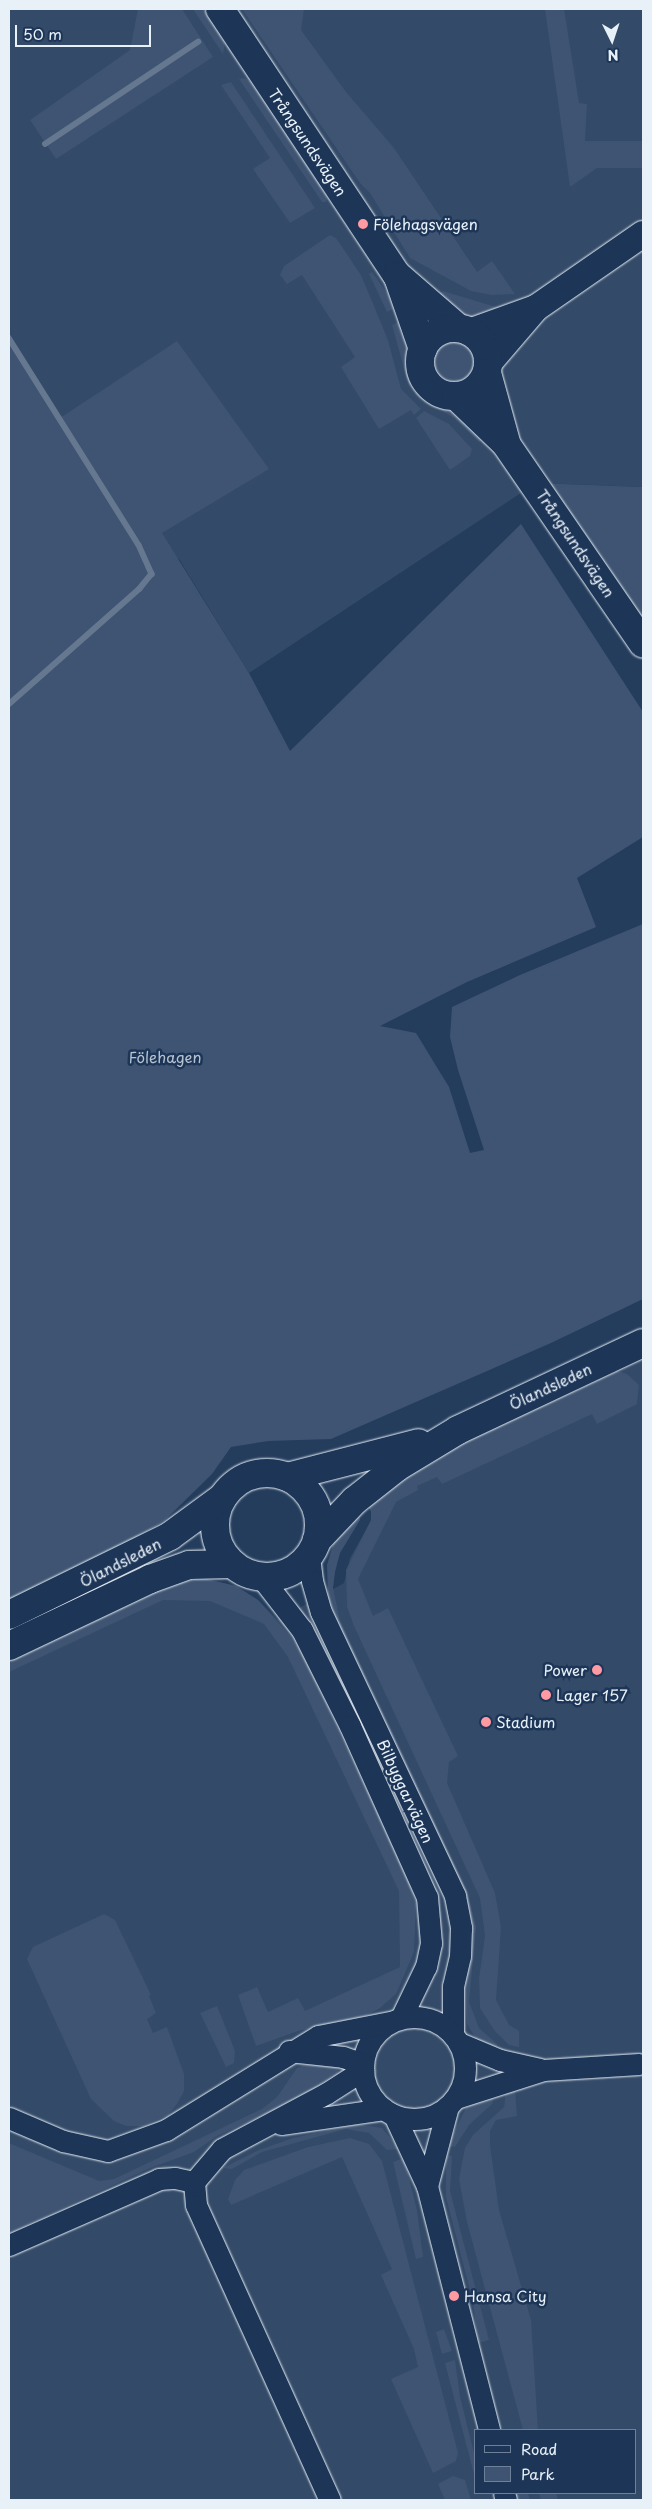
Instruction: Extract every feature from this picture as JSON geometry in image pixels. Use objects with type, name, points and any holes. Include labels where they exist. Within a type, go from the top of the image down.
[{"type":"main road","name":"Trångsundsvägen","points":[[220,9],[397,275],[423,349]]},
{"type":"main road","name":"Trångsundsvägen","points":[[397,275],[464,330]]},
{"type":"main road","points":[[464,330],[484,346],[488,368],[475,389],[456,396],[444,395],[426,382],[420,360],[423,349],[438,332],[464,330]]},
{"type":"main road","name":"Trångsundsvägen","points":[[488,368],[506,444]]},
{"type":"main road","name":"Trångsundsvägen","points":[[456,396],[506,444],[643,643]]},
{"type":"main road","name":"Ölandsleden","points":[[223,1497],[214,1525],[220,1546],[232,1564],[244,1572],[261,1577],[282,1575],[313,1548],[349,1506],[397,1467],[458,1430],[643,1343]]},
{"type":"main road","name":"Ölandsleden","points":[[9,1615],[170,1536],[223,1497],[235,1483],[251,1475],[270,1472],[295,1482],[342,1480],[392,1451],[458,1430]]},
{"type":"main road","points":[[295,1482],[314,1501],[320,1524],[313,1548]]},
{"type":"main road","name":"Ölandsleden","points":[[9,1646],[150,1579],[189,1565],[232,1564]]},
{"type":"street","points":[[488,368],[536,308],[643,234]]},
{"type":"street","points":[[464,330],[536,308]]},
{"type":"street","name":"Bilbyggarvägen","points":[[313,1548],[312,1581],[321,1612],[455,1896],[461,1928],[460,1956],[454,1986],[456,2039],[465,2071],[452,2102],[427,2186]]},
{"type":"street","name":"Bilbyggarvägen","points":[[261,1577],[302,1630],[350,1726],[427,1897],[431,1943],[426,1966],[395,2020],[372,2038],[363,2067],[369,2092],[389,2112],[427,2186],[489,2429]]},
{"type":"street","points":[[9,2118],[63,2141],[108,2151],[166,2130],[289,2052],[318,2036],[395,2020],[434,2020],[456,2039],[500,2060],[543,2070]]},
{"type":"street","points":[[289,2052],[343,2057],[363,2067]]},
{"type":"street","points":[[269,2125],[389,2112],[405,2118],[428,2117],[452,2102],[543,2070],[640,2064]]},
{"type":"street","points":[[330,2500],[196,2205],[194,2182],[222,2149],[269,2125],[363,2067]]},
{"type":"street","points":[[9,2245],[159,2179],[175,2178],[194,2182]]},
{"type":"shaded area","points":[[9,9],[643,9],[643,487],[536,483],[249,673],[179,559],[139,545],[9,338]]},
{"type":"shaded area","points":[[643,1360],[643,2500],[9,2500],[9,1656],[206,1579],[236,1586],[258,1600],[278,1620],[344,1583],[350,1558],[371,1521],[371,1511],[364,1501],[455,1447]]},
{"type":"green space","points":[[138,9],[182,9],[213,57],[56,159],[30,120],[130,50]]},
{"type":"green space","points":[[193,9],[203,9],[225,42],[223,54]]},
{"type":"green space","points":[[242,9],[304,9],[301,30],[346,92],[394,148],[477,272],[492,261],[515,294],[492,295],[471,291],[410,258],[370,193],[360,183]]},
{"type":"green space","points":[[545,9],[564,9],[579,103],[587,104],[585,141],[643,141],[643,168],[597,168],[570,187]]},
{"type":"green space","points":[[244,78],[253,83],[327,195],[326,202],[322,202],[239,79]]},
{"type":"green space","points":[[231,82],[315,208],[290,223],[253,169],[270,158],[221,85]]},
{"type":"green space","points":[[330,235],[336,238],[361,275],[388,340],[401,389],[421,409],[414,415],[411,410],[379,429],[341,367],[355,357],[302,275],[287,284],[280,275],[284,266]]},
{"type":"green space","points":[[372,272],[397,307],[387,312],[369,274]]},
{"type":"green space","points":[[443,291],[496,307],[511,306],[478,319],[469,318],[436,295]]},
{"type":"green space","points":[[404,319],[409,345],[408,366],[413,384],[409,386],[392,325]]},
{"type":"green space","name":"Fölehagen","points":[[9,338],[60,418],[177,341],[269,469],[162,533],[249,673],[290,751],[521,524],[643,712],[643,837],[577,878],[596,927],[467,982],[380,1026],[416,1033],[449,1087],[470,1153],[484,1150],[458,1070],[450,1037],[452,1007],[520,975],[643,924],[643,1299],[551,1343],[331,1439],[268,1441],[231,1447],[212,1474],[164,1521],[75,1572],[9,1602]]},
{"type":"green space","points":[[459,341],[466,344],[472,350],[475,361],[474,369],[466,378],[459,381],[451,381],[444,378],[436,369],[435,357],[438,350],[447,342]]},
{"type":"green space","points":[[417,391],[431,402],[459,415],[482,440],[479,442],[454,418],[420,398],[415,394]]},
{"type":"green space","points":[[424,411],[449,424],[472,449],[470,456],[450,470],[416,418]]},
{"type":"green space","points":[[536,483],[643,487],[643,643]]},
{"type":"green space","points":[[618,1371],[627,1374],[639,1385],[637,1404],[597,1424],[592,1414],[442,1484],[437,1477],[417,1486],[418,1490],[396,1502],[358,1579],[373,1616],[388,1608],[458,1756],[449,1762],[447,1783],[495,1893],[501,1927],[496,2000],[509,2025],[519,2031],[519,2047],[509,2045],[494,2030],[480,2008],[479,1978],[485,1936],[480,1898],[354,1626],[347,1607],[346,1570],[371,1520],[371,1511],[364,1501],[455,1447]]},
{"type":"green space","points":[[359,1513],[360,1520],[340,1553],[335,1572],[333,1588],[340,1621],[467,1891],[476,1927],[469,2002],[479,2028],[497,2044],[497,2050],[477,2040],[467,2024],[465,1992],[472,1927],[464,1892],[337,1622],[328,1596],[327,1565],[335,1538]]},
{"type":"green space","points":[[206,1579],[236,1586],[258,1600],[292,1638],[305,1659],[409,1880],[416,1904],[414,1952],[396,1994],[380,2008],[365,2016],[298,2031],[256,2046],[238,1995],[257,1987],[268,2012],[298,1998],[305,2011],[400,1967],[399,1891],[288,1657],[264,1624],[210,1601],[163,1600],[9,1672],[9,1656],[177,1581]]},
{"type":"green space","points":[[104,1914],[115,1920],[151,1995],[149,1996],[156,2013],[147,2019],[153,2033],[167,2027],[184,2074],[184,2091],[177,2104],[168,2115],[143,2126],[126,2126],[114,2121],[91,2099],[27,1959],[33,1947]]},
{"type":"green space","points":[[217,2006],[235,2051],[234,2063],[226,2067],[200,2013]]},
{"type":"green space","points":[[310,2063],[337,2065],[338,2072],[298,2099],[217,2136],[194,2152],[150,2168],[9,2233],[9,2143],[99,2181],[114,2179],[262,2109],[277,2097],[297,2068]]},
{"type":"green space","points":[[515,2089],[517,2116],[496,2120],[490,2131],[490,2145],[499,2210],[531,2320],[538,2429],[523,2429],[467,2222],[459,2179],[465,2148],[473,2135],[504,2107],[506,2091]]},
{"type":"green space","points":[[495,2093],[492,2104],[469,2125],[455,2147],[447,2146],[466,2108]]},
{"type":"green space","points":[[357,2124],[382,2128],[400,2149],[387,2150],[369,2133],[346,2129],[262,2152],[232,2169],[223,2168],[259,2150],[293,2138]]},
{"type":"green space","points":[[350,2138],[369,2144],[382,2161],[458,2453],[456,2461],[433,2473],[391,2379],[418,2367],[414,2349],[381,2275],[392,2269],[342,2157],[231,2205],[228,2199],[235,2180],[244,2170],[308,2147]]},
{"type":"green space","points":[[446,2155],[452,2156],[450,2191],[489,2340],[478,2343],[473,2302],[446,2197]]},
{"type":"green space","points":[[404,2158],[417,2210],[423,2257],[416,2259],[393,2162]]},
{"type":"green space","points":[[444,2329],[452,2351],[442,2354],[436,2332]]},
{"type":"green space","points":[[455,2360],[460,2397],[474,2453],[474,2474],[445,2363]]},
{"type":"green space","points":[[453,2476],[465,2480],[471,2500],[445,2500],[438,2484]]},
{"type":"green space","points":[[515,2494],[528,2494],[530,2500],[516,2500]]},
{"type":"green space","points":[[539,2494],[556,2494],[558,2500],[541,2500]]},
{"type":"waterway","points":[[45,144],[198,42]]},
{"type":"waterway","points":[[9,338],[139,545],[152,574],[140,589],[9,705]]},
{"type":"place","name":"Fölehagsvägen","points":[[363,224]]},
{"type":"place","name":"Power","points":[[597,1670]]},
{"type":"place","name":"Lager 157","points":[[546,1695]]},
{"type":"place","name":"Stadium","points":[[486,1722]]},
{"type":"place","name":"Hansa City","points":[[454,2296]]}]
